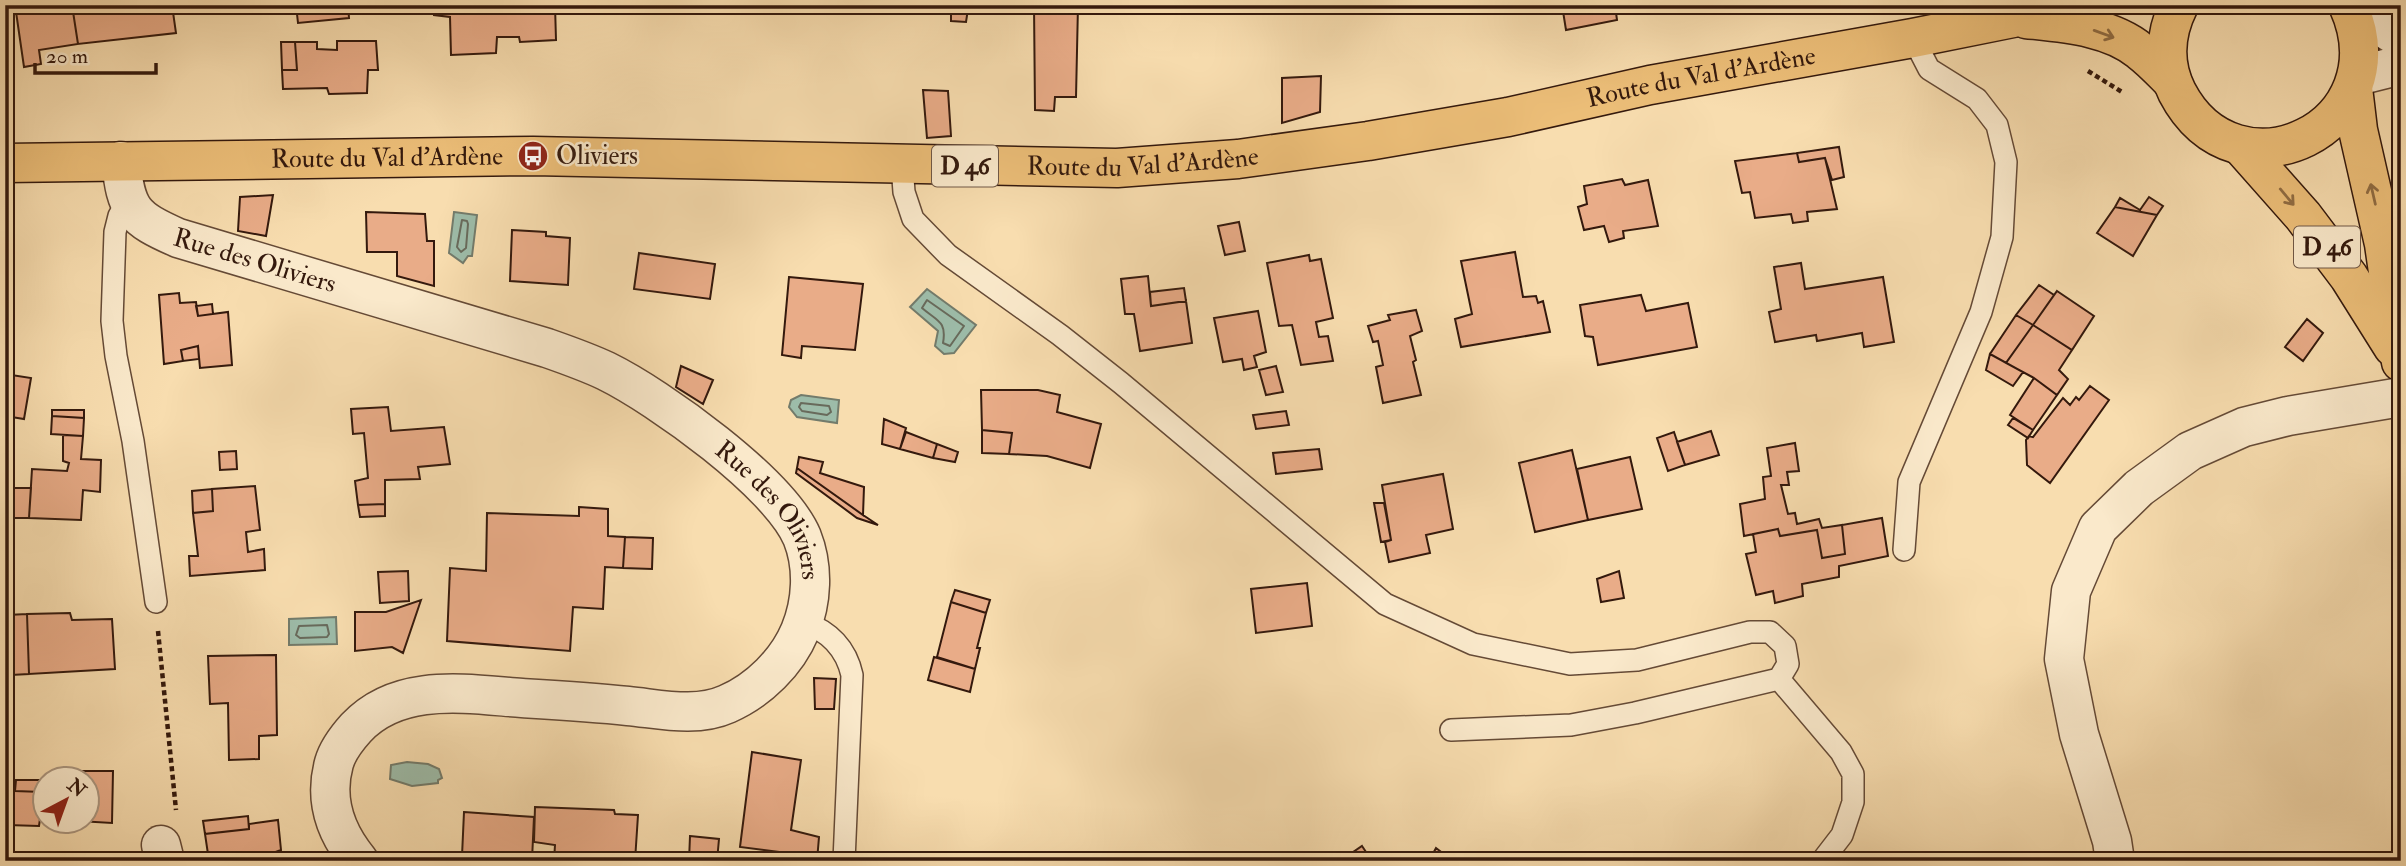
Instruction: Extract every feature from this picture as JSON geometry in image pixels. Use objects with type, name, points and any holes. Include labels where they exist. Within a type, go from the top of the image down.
[{"type":"main road","name":"Route du Val d'Ardène","points":[[5,163],[533,156],[1117,168],[1238,159],[1368,141],[1508,117],[1650,85],[2013,18],[2059,5]]},
{"type":"main road","points":[[2179,5],[2169,31],[2167,57],[2172,81],[2187,110],[2211,133],[2241,146],[2268,148],[2295,143],[2320,130],[2339,112],[2355,82],[2360,61],[2359,32],[2348,6]]},
{"type":"main road","name":"Route du Val d'Ardène","points":[[2013,18],[2066,23],[2104,32],[2139,49],[2172,81]]},
{"type":"main road","name":"D 46","points":[[2355,82],[2358,130],[2384,244],[2400,360]]},
{"type":"main road","name":"D 46","points":[[2241,146],[2303,216],[2350,277],[2400,360]]},
{"type":"street","points":[[2348,6],[2401,39]]},
{"type":"street","points":[[2355,82],[2401,65]]},
{"type":"street","points":[[121,161],[128,201]]},
{"type":"street","name":"Rue des Oliviers","points":[[128,201],[138,217],[178,238],[547,348],[605,371],[633,386],[723,451],[774,496],[791,516],[803,538],[810,581],[808,604],[794,645],[778,667],[757,687],[728,704],[705,711],[434,693],[386,705],[368,715],[337,753],[331,772],[330,797],[335,822],[346,846],[359,861]]},
{"type":"street","points":[[2115,861],[2112,841],[2080,734],[2064,659],[2071,591],[2098,528],[2139,488],[2190,451],[2244,427],[2288,416],[2401,397]]},
{"type":"lane","points":[[1903,550],[1909,482],[1981,312],[2002,237],[2006,162],[1997,125],[1977,99],[1929,69],[1913,38]]},
{"type":"lane","points":[[902,165],[904,192],[913,219],[948,255],[1060,335],[1121,383],[1385,604],[1473,643],[1570,664],[1637,660],[1750,632],[1770,632],[1785,646],[1788,664],[1779,679],[1635,713],[1571,725],[1451,730]]},
{"type":"lane","points":[[128,201],[119,216],[115,232],[113,321],[116,356],[133,441],[156,602]]},
{"type":"lane","points":[[803,621],[828,634],[841,648],[849,660],[852,675],[844,861]]},
{"type":"lane","points":[[1779,679],[1841,752],[1853,774],[1853,802],[1842,835],[1822,861]]},
{"type":"path","points":[[2087,71],[2123,92]]},
{"type":"path","points":[[156,602],[176,796],[174,833],[171,845],[163,853]]},
{"type":"water","points":[[454,212],[477,215],[472,256],[468,256],[463,263],[449,253]]},
{"type":"water","points":[[927,289],[976,325],[954,353],[944,354],[935,346],[938,331],[910,307]]},
{"type":"water","points":[[801,395],[839,400],[837,423],[797,417],[789,407],[791,400]]},
{"type":"water","points":[[336,617],[337,644],[289,645],[289,619]]},
{"type":"water","points":[[407,762],[428,764],[439,769],[442,778],[438,783],[412,786],[390,779],[391,765]]},
{"type":"building","points":[[15,5],[72,5],[78,44],[39,50],[41,64],[24,67]]},
{"type":"building","points":[[72,5],[172,5],[176,33],[78,44]]},
{"type":"building","points":[[296,5],[348,5],[349,18],[298,23]]},
{"type":"building","points":[[434,5],[555,5],[556,40],[520,42],[519,37],[497,37],[496,53],[451,55],[450,17],[434,15]]},
{"type":"building","points":[[951,5],[989,5],[989,10],[968,9],[966,22],[951,21]]},
{"type":"building","points":[[1034,5],[1078,5],[1076,97],[1055,97],[1054,111],[1035,110]]},
{"type":"building","points":[[1562,5],[1615,5],[1617,20],[1566,30]]},
{"type":"building","points":[[337,41],[376,41],[378,70],[368,70],[367,93],[329,94],[327,88],[283,89],[282,70],[297,70],[295,42],[317,42],[317,49],[337,50]]},
{"type":"building","points":[[281,42],[295,42],[297,70],[282,70]]},
{"type":"building","points":[[1321,76],[1320,112],[1282,123],[1282,78]]},
{"type":"building","points":[[923,90],[948,91],[951,136],[927,138]]},
{"type":"building","points":[[1839,147],[1844,177],[1832,180],[1825,158],[1799,162],[1797,153]]},
{"type":"building","points":[[1797,153],[1799,162],[1825,158],[1837,209],[1807,212],[1808,221],[1793,223],[1791,214],[1755,218],[1750,192],[1742,193],[1735,161]]},
{"type":"building","points":[[1622,179],[1625,185],[1648,180],[1658,226],[1623,231],[1624,238],[1609,242],[1604,226],[1584,230],[1578,207],[1587,204],[1584,186]]},
{"type":"building","points":[[273,195],[266,236],[238,231],[240,197]]},
{"type":"building","points":[[2149,197],[2163,206],[2157,215],[2115,207],[2120,198],[2140,210]]},
{"type":"building","points":[[2115,207],[2157,215],[2133,256],[2097,233]]},
{"type":"building","points":[[366,212],[425,214],[427,241],[434,241],[434,286],[397,276],[397,252],[367,252]]},
{"type":"building","points":[[1239,222],[1245,251],[1225,255],[1218,226]]},
{"type":"building","points":[[512,230],[546,232],[546,236],[570,238],[568,285],[510,281]]},
{"type":"building","points":[[1515,252],[1523,297],[1536,296],[1538,303],[1543,301],[1550,332],[1461,347],[1455,319],[1472,314],[1461,261]]},
{"type":"building","points":[[639,253],[715,264],[710,299],[634,289]]},
{"type":"building","points":[[1309,255],[1310,261],[1321,259],[1333,318],[1316,322],[1319,337],[1328,336],[1333,361],[1301,365],[1292,325],[1279,326],[1267,263]]},
{"type":"building","points":[[1801,263],[1805,289],[1883,277],[1894,342],[1864,347],[1862,333],[1817,341],[1816,335],[1775,342],[1769,312],[1781,309],[1774,267]]},
{"type":"building","points":[[1148,276],[1151,306],[1186,301],[1192,343],[1140,351],[1134,314],[1125,314],[1121,279]]},
{"type":"building","points":[[789,277],[863,284],[855,350],[802,346],[801,358],[782,355]]},
{"type":"building","points":[[2039,285],[2054,295],[2033,325],[2016,315]]},
{"type":"building","points":[[1184,288],[1186,301],[1151,306],[1150,292]]},
{"type":"building","points":[[2057,291],[2094,316],[2072,350],[2033,325]]},
{"type":"building","points":[[179,293],[180,303],[196,302],[198,316],[228,312],[232,365],[200,368],[198,346],[181,350],[183,361],[164,364],[159,295]]},
{"type":"building","points":[[1641,295],[1646,311],[1688,303],[1697,347],[1598,365],[1593,337],[1585,336],[1580,305]]},
{"type":"building","points":[[212,304],[213,314],[198,316],[196,306]]},
{"type":"building","points":[[1416,310],[1422,331],[1410,336],[1421,395],[1383,403],[1376,367],[1383,365],[1378,341],[1373,342],[1368,326],[1390,320],[1388,315]]},
{"type":"building","points":[[1258,311],[1266,352],[1254,356],[1257,367],[1244,370],[1242,359],[1223,362],[1214,318]]},
{"type":"building","points":[[2016,315],[2033,325],[2006,363],[1990,354]]},
{"type":"building","points":[[2307,319],[2323,333],[2303,361],[2285,347]]},
{"type":"building","points":[[2033,325],[2072,350],[2059,370],[2068,379],[2057,395],[2034,378],[2006,363]]},
{"type":"building","points":[[198,346],[199,359],[183,361],[181,350]]},
{"type":"building","points":[[1990,354],[2023,372],[2013,386],[1986,370]]},
{"type":"building","points":[[681,366],[713,380],[703,404],[676,387]]},
{"type":"building","points":[[1276,366],[1283,392],[1266,395],[1259,370]]},
{"type":"building","points":[[5,374],[31,378],[24,419],[5,416]]},
{"type":"building","points":[[2034,378],[2057,395],[2033,430],[2010,415]]},
{"type":"building","points":[[2090,386],[2109,400],[2050,483],[2027,465],[2026,440],[2029,436],[2033,437],[2063,398],[2070,405],[2076,397],[2079,400]]},
{"type":"building","points":[[981,390],[1038,390],[1060,395],[1057,412],[1101,424],[1090,468],[1047,456],[1009,454],[1012,433],[982,430]]},
{"type":"building","points":[[388,407],[391,431],[444,427],[450,464],[418,467],[420,479],[385,480],[385,504],[358,505],[355,481],[368,478],[364,433],[353,434],[351,409]]},
{"type":"building","points":[[52,410],[84,410],[84,418],[52,416]]},
{"type":"building","points":[[1286,411],[1289,425],[1256,429],[1253,415]]},
{"type":"building","points":[[52,416],[84,418],[83,436],[51,434]]},
{"type":"building","points":[[2013,418],[2033,430],[2028,438],[2008,425]]},
{"type":"building","points":[[884,419],[906,428],[900,449],[882,444]]},
{"type":"building","points":[[982,430],[1012,433],[1009,454],[982,453]]},
{"type":"building","points":[[1711,431],[1719,455],[1685,465],[1677,442]]},
{"type":"building","points":[[906,432],[937,444],[933,458],[900,449]]},
{"type":"building","points":[[1674,432],[1685,465],[1668,471],[1657,438]]},
{"type":"building","points":[[63,435],[83,436],[81,459],[101,460],[100,492],[83,490],[81,520],[29,518],[32,469],[67,471],[69,463],[63,461]]},
{"type":"building","points":[[1795,443],[1799,471],[1787,472],[1789,485],[1781,485],[1788,514],[1795,513],[1797,524],[1819,519],[1822,528],[1842,525],[1845,554],[1822,558],[1817,530],[1780,536],[1778,529],[1744,536],[1740,504],[1765,499],[1763,477],[1771,476],[1767,448]]},
{"type":"building","points":[[937,444],[958,452],[955,462],[933,458]]},
{"type":"building","points":[[1319,449],[1322,469],[1276,474],[1273,453]]},
{"type":"building","points":[[1572,450],[1588,520],[1535,532],[1519,463]]},
{"type":"building","points":[[236,451],[237,469],[220,470],[219,452]]},
{"type":"building","points":[[799,457],[823,462],[820,473],[864,487],[863,515],[797,468]]},
{"type":"building","points":[[1630,457],[1642,509],[1588,520],[1577,469]]},
{"type":"building","points":[[797,468],[878,525],[857,518],[796,473]]},
{"type":"building","points":[[1443,474],[1453,529],[1426,535],[1430,553],[1389,562],[1385,542],[1391,540],[1382,485]]},
{"type":"building","points":[[255,486],[260,530],[246,532],[248,552],[264,549],[265,570],[190,576],[189,556],[198,556],[193,513],[213,511],[212,489]]},
{"type":"building","points":[[5,488],[31,488],[29,518],[5,521]]},
{"type":"building","points":[[212,489],[213,511],[193,513],[192,491]]},
{"type":"building","points":[[1374,503],[1384,503],[1391,540],[1381,542]]},
{"type":"building","points":[[385,504],[385,516],[360,517],[358,505]]},
{"type":"building","points":[[579,507],[608,509],[608,536],[625,537],[623,568],[605,567],[603,609],[573,607],[570,651],[447,641],[450,568],[486,571],[487,513],[579,516]]},
{"type":"building","points":[[1882,518],[1888,556],[1839,566],[1839,577],[1802,584],[1803,596],[1775,603],[1773,591],[1756,595],[1746,554],[1756,552],[1753,534],[1778,529],[1780,536],[1817,530],[1822,558],[1845,554],[1842,525]]},
{"type":"building","points":[[625,537],[653,538],[652,569],[623,568]]},
{"type":"building","points":[[408,571],[409,601],[380,603],[378,572]]},
{"type":"building","points":[[1619,571],[1624,598],[1601,602],[1597,579]]},
{"type":"building","points":[[1307,583],[1312,626],[1256,633],[1251,589]]},
{"type":"building","points":[[955,590],[990,600],[986,613],[951,602]]},
{"type":"building","points":[[421,600],[403,653],[392,647],[355,651],[355,612],[386,612]]},
{"type":"building","points":[[951,602],[986,613],[975,669],[937,657]]},
{"type":"building","points":[[70,613],[72,620],[112,619],[115,669],[29,674],[27,614]]},
{"type":"building","points":[[27,614],[29,674],[11,675],[7,615]]},
{"type":"building","points":[[276,655],[277,735],[259,736],[259,759],[229,760],[228,703],[210,704],[208,656]]},
{"type":"building","points":[[934,657],[975,669],[970,692],[928,680]]},
{"type":"building","points":[[814,678],[836,679],[834,709],[815,709]]},
{"type":"building","points":[[752,752],[801,760],[791,830],[819,837],[817,861],[787,861],[788,853],[740,847]]},
{"type":"building","points":[[102,771],[113,771],[112,823],[102,822]]},
{"type":"building","points":[[5,780],[16,780],[15,791],[32,792],[32,826],[7,825],[5,831]]},
{"type":"building","points":[[16,780],[32,780],[32,792],[15,791]]},
{"type":"building","points":[[535,807],[614,810],[615,814],[638,815],[635,861],[554,861],[555,845],[534,842]]},
{"type":"building","points":[[464,812],[534,817],[532,860],[462,856]]},
{"type":"building","points":[[248,816],[249,829],[205,834],[203,821]]},
{"type":"building","points":[[278,820],[281,850],[273,853],[274,861],[209,861],[205,834],[249,829],[249,824]]},
{"type":"building","points":[[690,836],[719,839],[717,861],[689,861]]},
{"type":"building","points":[[1362,846],[1372,861],[1340,861]]},
{"type":"building","points":[[1436,848],[1453,861],[1429,861]]},
{"type":"place","name":"Oliviers","points":[[533,156]]}]
